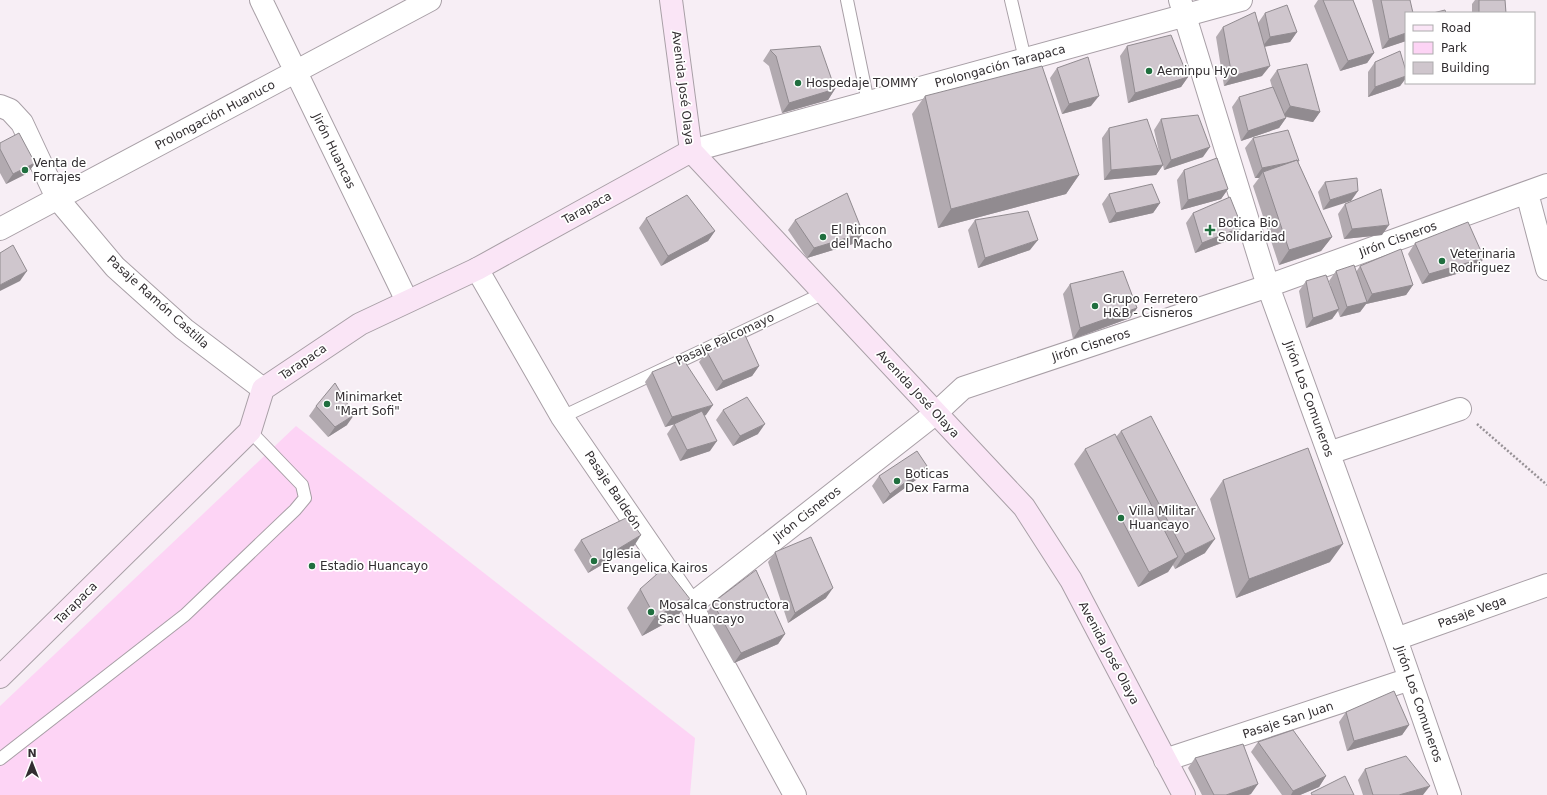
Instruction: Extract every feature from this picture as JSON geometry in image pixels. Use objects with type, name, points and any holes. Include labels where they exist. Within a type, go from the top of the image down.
[{"type":"street","name":"Jirón Huancas","points":[[260,0],[407,301]]},
{"type":"street","name":"Prolongación Huanuco","points":[[0,229],[430,0]]},
{"type":"street","name":"Avenida José Olaya","points":[[672,0],[691,151],[1024,507],[1071,580],[1184,795]]},
{"type":"street","name":"Prolongación Tarapaca","points":[[691,151],[1025,59],[1182,8],[1241,0]]},
{"type":"street","name":"Jirón Los Comuneros","points":[[1182,8],[1268,286],[1396,639],[1450,795]]},
{"type":"street","name":"Pasaje Ramón Castilla","points":[[0,106],[10,110],[22,123],[57,198],[115,267],[184,329],[263,390]]},
{"type":"street","name":"Tarapaca","points":[[0,677],[250,431],[263,390],[360,324],[477,269],[691,151]]},
{"type":"street","name":"Jirón Cisneros","points":[[691,605],[936,413],[963,388],[1268,286],[1547,185]]},
{"type":"street","points":[[1527,193],[1547,269]]},
{"type":"street","name":"Pasaje Baldeón","points":[[477,269],[562,417],[691,605],[795,795]]},
{"type":"street","points":[[1329,453],[1460,409]]},
{"type":"street","name":"Pasaje Vega","points":[[1396,639],[1547,585]]},
{"type":"street","name":"Pasaje San Juan","points":[[1165,760],[1410,679]]},
{"type":"lane","points":[[847,0],[868,102]]},
{"type":"lane","points":[[1011,0],[1025,59]]},
{"type":"lane","name":"Pasaje Palcomayo","points":[[562,417],[824,293]]},
{"type":"lane","points":[[0,759],[185,615],[295,510],[305,498],[302,485],[250,431]]},
{"type":"path","points":[[1460,409],[1547,485]]},
{"type":"green space","name":"Estadio Huancayo","points":[[296,426],[695,738],[690,795],[0,795],[0,706]]},
{"type":"building","points":[[1323,0],[1353,0],[1374,53],[1348,61]]},
{"type":"building","points":[[1381,0],[1410,0],[1413,12],[1405,12],[1405,33],[1389,39]]},
{"type":"building","points":[[1479,0],[1505,0],[1506,12],[1479,12]]},
{"type":"building","points":[[1287,5],[1297,32],[1270,37],[1265,13]]},
{"type":"building","points":[[1255,12],[1270,66],[1232,76],[1223,27]]},
{"type":"building","name":"Aeminpu Hyo","points":[[1171,35],[1188,77],[1135,93],[1127,46]]},
{"type":"building","name":"Hospedaje TOMMY","points":[[820,46],[835,89],[789,103],[776,56],[770,50]]},
{"type":"building","points":[[1400,51],[1405,68],[1405,76],[1375,87],[1375,62]]},
{"type":"building","points":[[1088,57],[1099,96],[1069,104],[1057,68]]},
{"type":"building","points":[[1307,64],[1320,112],[1290,106],[1277,70]]},
{"type":"building","points":[[1042,66],[1079,175],[951,209],[925,96]]},
{"type":"building","points":[[1273,87],[1286,118],[1248,131],[1239,97]]},
{"type":"building","points":[[1198,115],[1210,147],[1171,160],[1161,119]]},
{"type":"building","points":[[1147,119],[1163,165],[1111,170],[1109,128]]},
{"type":"building","points":[[1288,130],[1299,161],[1297,160],[1262,168],[1253,138]]},
{"type":"building","points":[[19,133],[35,163],[13,174],[0,149],[0,143]]},
{"type":"building","points":[[1217,158],[1228,189],[1188,200],[1184,170]]},
{"type":"building","points":[[1297,160],[1332,237],[1289,250],[1263,172]]},
{"type":"building","points":[[1357,178],[1358,191],[1330,200],[1325,182]]},
{"type":"building","points":[[1152,184],[1160,203],[1116,213],[1109,194]]},
{"type":"building","points":[[1381,189],[1389,225],[1352,229],[1345,204]]},
{"type":"building","name":"El Rincon del Macho","points":[[847,193],[863,233],[814,248],[795,220]]},
{"type":"building","points":[[687,195],[715,231],[668,256],[646,218]]},
{"type":"building","points":[[1230,197],[1242,227],[1202,243],[1193,213]]},
{"type":"building","points":[[1028,211],[1038,240],[985,258],[975,220]]},
{"type":"building","name":"Veterinaria Rodriguez","points":[[1468,222],[1484,258],[1429,274],[1415,243]]},
{"type":"building","points":[[13,245],[27,271],[0,285],[0,253]]},
{"type":"building","points":[[1401,249],[1413,285],[1372,294],[1360,266]]},
{"type":"building","points":[[1354,265],[1367,302],[1347,307],[1336,271]]},
{"type":"building","name":"Grupo Ferretero H&B - Cisneros","points":[[1123,271],[1137,308],[1080,328],[1070,284]]},
{"type":"building","points":[[1326,275],[1339,309],[1313,318],[1306,281]]},
{"type":"building","points":[[744,333],[759,366],[723,381],[707,352]]},
{"type":"building","points":[[683,359],[713,405],[672,417],[652,372]]},
{"type":"building","points":[[335,383],[354,415],[335,427],[316,406]]},
{"type":"building","points":[[747,397],[765,424],[740,436],[723,410]]},
{"type":"building","points":[[702,411],[717,441],[687,450],[674,424]]},
{"type":"building","points":[[1151,416],[1215,539],[1185,554],[1121,431]]},
{"type":"building","points":[[1115,434],[1178,557],[1149,572],[1085,449]]},
{"type":"building","points":[[1308,448],[1343,544],[1249,579],[1223,480]]},
{"type":"building","points":[[917,451],[927,466],[890,494],[879,476]]},
{"type":"building","name":"Iglesia Evangelica Kairos","points":[[628,517],[641,535],[595,563],[581,540]]},
{"type":"building","points":[[811,537],[833,588],[795,613],[775,552]]},
{"type":"building","points":[[665,567],[690,599],[655,617],[640,589]]},
{"type":"building","points":[[756,570],[785,634],[741,653],[715,607],[715,601]]},
{"type":"building","points":[[1394,691],[1409,725],[1354,741],[1346,712]]},
{"type":"building","points":[[1293,730],[1326,776],[1293,791],[1258,742]]},
{"type":"building","points":[[1243,744],[1258,784],[1226,795],[1214,795],[1195,758]]},
{"type":"building","points":[[1406,756],[1430,786],[1399,795],[1373,795],[1365,769]]},
{"type":"building","points":[[1345,776],[1354,795],[1312,795],[1311,793]]},
{"type":"place","name":"Aeminpu Hyo","points":[[1149,71]]},
{"type":"place","name":"Hospedaje TOMMY","points":[[798,83]]},
{"type":"place","name":"Venta de Forrajes","points":[[25,170]]},
{"type":"place","name":"Botica Bio Solidaridad","points":[[1210,230]]},
{"type":"place","name":"El Rincon del Macho","points":[[823,237]]},
{"type":"place","name":"Veterinaria Rodriguez","points":[[1442,261]]},
{"type":"place","name":"Grupo Ferretero H&B - Cisneros","points":[[1095,306]]},
{"type":"place","name":"Minimarket \"Mart Sofi\"","points":[[327,404]]},
{"type":"place","name":"Boticas Dex Farma","points":[[897,481]]},
{"type":"place","name":"Villa Militar Huancayo","points":[[1121,518]]},
{"type":"place","name":"Iglesia Evangelica Kairos","points":[[594,561]]},
{"type":"place","name":"Estadio Huancayo","points":[[312,566]]},
{"type":"place","name":"Mosalca Constructora Sac Huancayo","points":[[651,612]]}]
